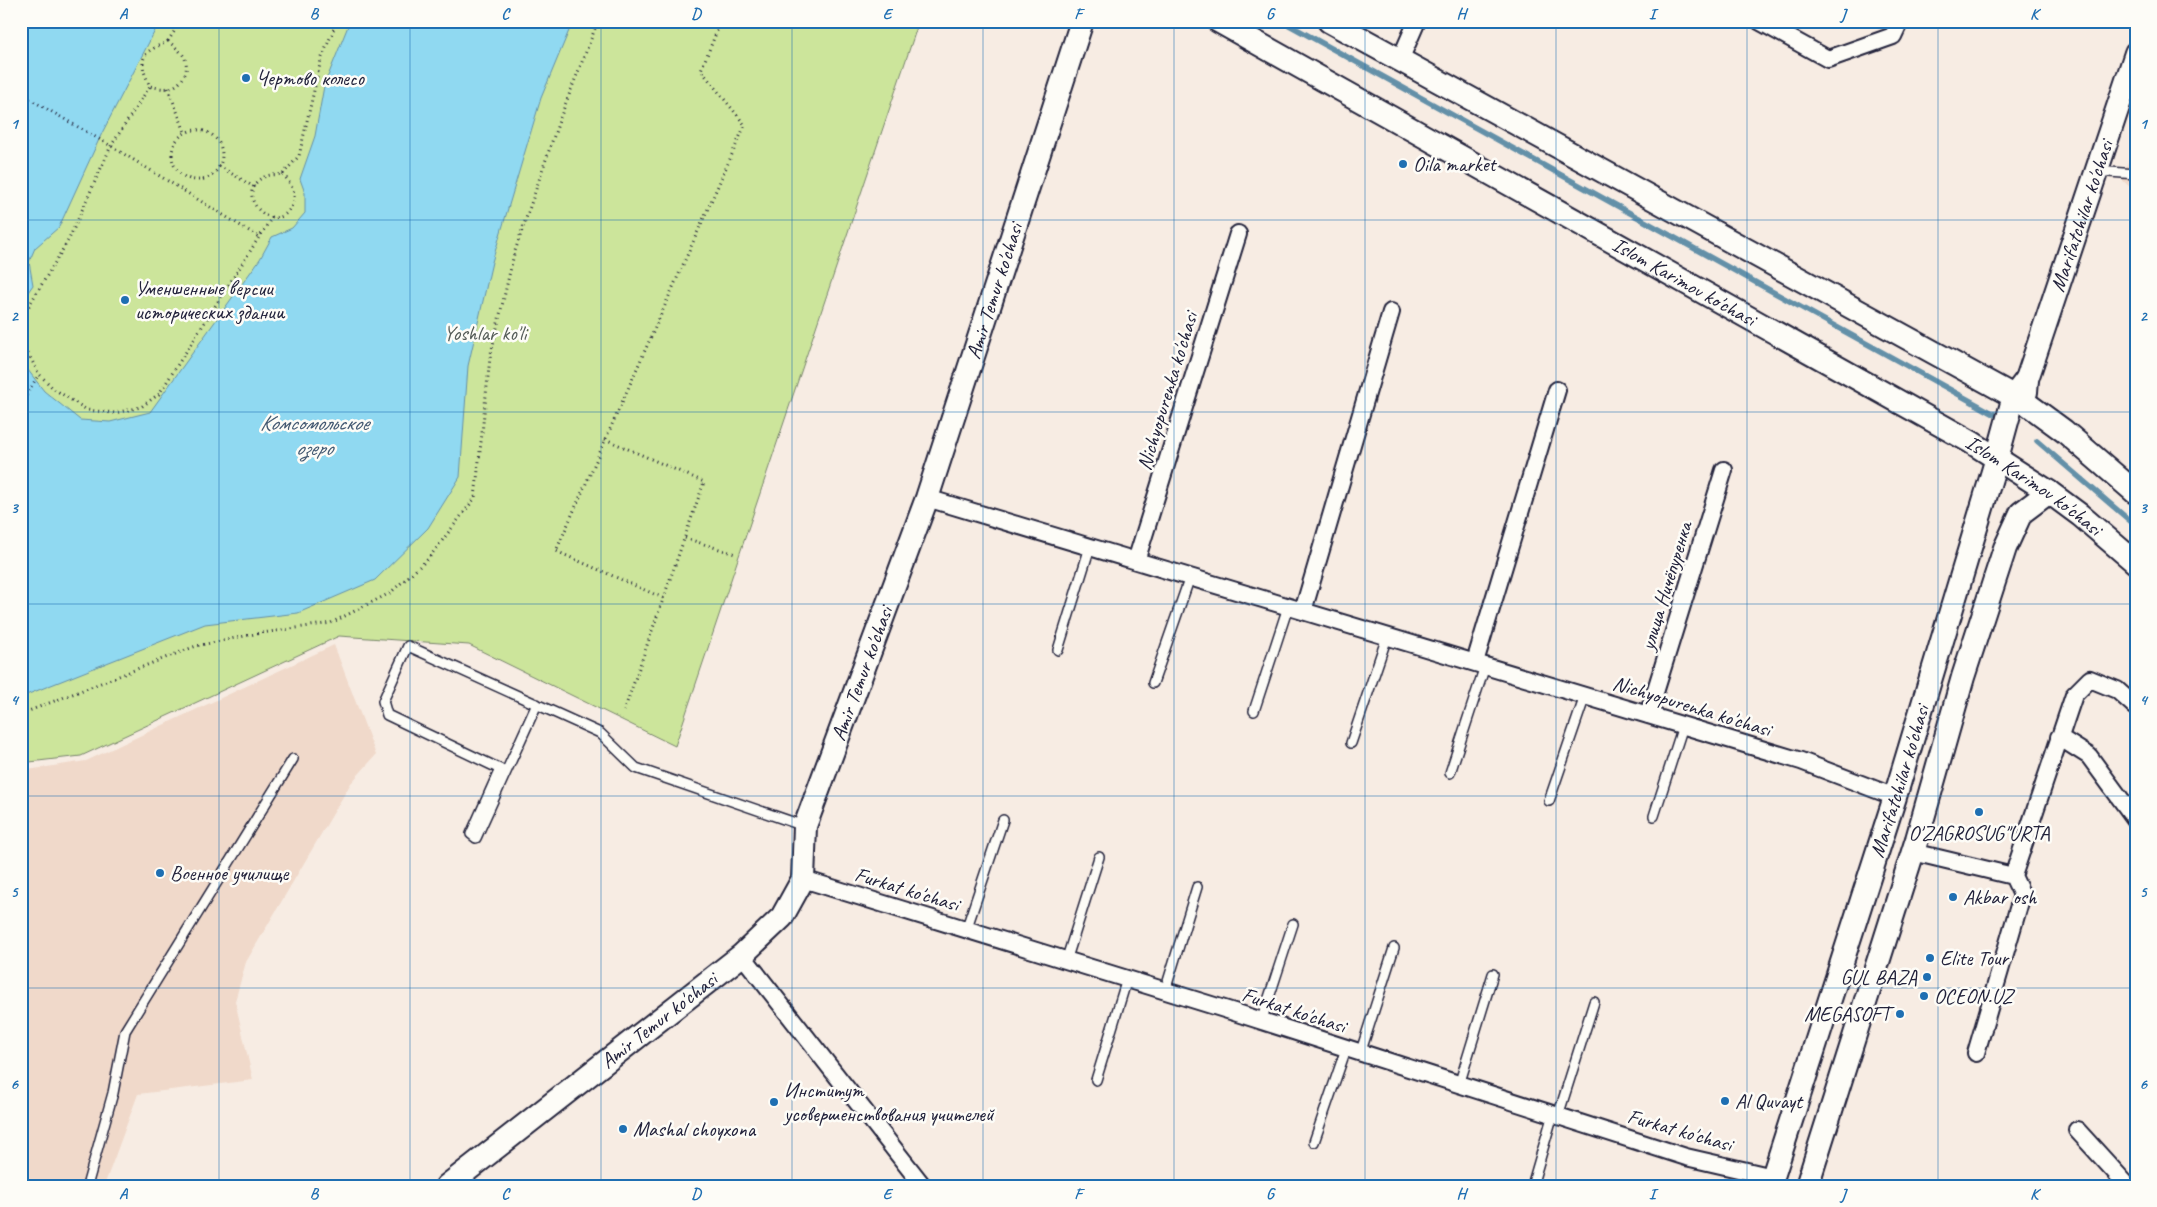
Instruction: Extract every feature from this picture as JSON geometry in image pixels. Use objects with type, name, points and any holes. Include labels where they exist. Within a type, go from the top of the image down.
[{"type":"street","name":"Amir Temur ko'chasi","points":[[447,1186],[742,955],[782,917],[803,879],[805,826],[927,498],[1082,21]]},
{"type":"street","name":"Islom Karimov ko'chasi","points":[[1218,21],[1998,458],[2080,515],[2136,563]]},
{"type":"street","points":[[1329,21],[2022,392],[2047,417],[2136,493]]},
{"type":"street","points":[[1400,60],[1417,21]]},
{"type":"street","points":[[1758,21],[1828,59],[1893,36],[1900,21]]},
{"type":"street","name":"Marifatchilar ko'chasi","points":[[1771,1181],[1895,797],[1998,458],[2096,172],[2130,91],[2136,53]]},
{"type":"street","name":"Nichyopurenka ko'chasi","points":[[1136,561],[1238,234]]},
{"type":"street","points":[[1296,609],[1391,312]]},
{"type":"street","points":[[1480,664],[1557,390]]},
{"type":"street","name":"улица Ничёпуренка","points":[[1648,715],[1724,470]]},
{"type":"street","name":"Marifatchilar ko'chasi","points":[[1807,1186],[1912,852],[1963,677],[2005,548],[2021,513],[2049,492]]},
{"type":"street","name":"Nichyopurenka ko'chasi","points":[[927,498],[1801,761],[1895,797]]},
{"type":"street","points":[[1976,1053],[2022,894],[2013,876],[2074,695],[2090,679],[2116,690],[2136,707]]},
{"type":"street","points":[[2059,737],[2089,756],[2136,820]]},
{"type":"street","points":[[1912,852],[2013,876]]},
{"type":"street","name":"Furkat ko'chasi","points":[[803,879],[1165,991],[1686,1157],[1771,1181]]},
{"type":"street","points":[[742,955],[923,1186]]},
{"type":"street","points":[[2077,1130],[2128,1186]]},
{"type":"lane","points":[[2096,172],[2136,174]]},
{"type":"lane","points":[[1058,650],[1090,547]]},
{"type":"lane","points":[[1153,683],[1190,577]]},
{"type":"lane","points":[[1254,711],[1296,609]]},
{"type":"lane","points":[[1351,744],[1387,636]]},
{"type":"lane","points":[[537,704],[476,838],[471,834],[500,768],[387,715],[383,701],[408,646],[537,704],[600,733],[636,768],[805,826]]},
{"type":"lane","points":[[1450,773],[1480,664]]},
{"type":"lane","points":[[1549,801],[1585,696]]},
{"type":"lane","points":[[1654,816],[1683,726]]},
{"type":"lane","points":[[87,1186],[113,1093],[125,1032],[293,759]]},
{"type":"lane","points":[[966,930],[1003,820]]},
{"type":"lane","points":[[1066,961],[1100,857]]},
{"type":"lane","points":[[1165,991],[1197,887]]},
{"type":"lane","points":[[1261,1022],[1293,924]]},
{"type":"lane","points":[[1314,1142],[1353,1052],[1394,948]]},
{"type":"lane","points":[[1459,1085],[1493,974]]},
{"type":"lane","points":[[1096,1080],[1127,980]]},
{"type":"lane","points":[[1532,1186],[1594,1002]]},
{"type":"path","points":[[150,86],[142,69],[146,55],[150,50],[168,41],[181,21]]},
{"type":"path","points":[[283,174],[293,188],[294,202],[286,213],[272,217],[260,213],[255,207],[252,194],[254,187],[264,177],[283,174],[299,156],[321,60],[336,21]]},
{"type":"path","points":[[21,714],[196,646],[255,634],[331,623],[390,593],[428,559],[475,498],[490,358],[514,254],[560,118],[598,21]]},
{"type":"path","points":[[663,598],[556,551],[745,125],[701,70],[721,21]]},
{"type":"path","points":[[150,86],[168,88],[181,81],[186,68],[182,54],[168,41]]},
{"type":"path","points":[[21,319],[69,239],[111,146],[150,86]]},
{"type":"path","points":[[168,88],[185,132]]},
{"type":"path","points":[[21,94],[111,146],[258,237]]},
{"type":"path","points":[[200,130],[214,137],[221,151],[219,166],[214,173],[199,180],[190,179],[176,170],[171,153],[174,145],[185,132],[200,130]]},
{"type":"path","points":[[219,166],[254,187]]},
{"type":"path","points":[[21,340],[39,374],[54,389],[87,410],[114,413],[141,407],[159,394],[272,217]]},
{"type":"path","points":[[21,404],[39,374]]},
{"type":"path","points":[[605,439],[704,482],[624,710]]},
{"type":"path","points":[[685,538],[735,554]]},
{"type":"shaded area","points":[[2136,136],[2136,192],[2122,180]]},
{"type":"shaded area","name":"Военное училище","points":[[334,645],[376,755],[351,783],[246,962],[235,1001],[253,1080],[138,1094],[104,1186],[21,1186],[21,771],[86,761]]},
{"type":"green space","name":"Yoshlar ko'li","points":[[21,21],[919,21],[675,746],[469,645],[339,636],[81,756],[21,763]]},
{"type":"water","points":[[21,21],[160,21],[102,133],[59,227],[35,248],[29,262],[33,285],[21,302]]},
{"type":"water","name":"Комсомольское озеро","points":[[350,21],[573,21],[541,98],[492,262],[468,366],[460,477],[428,528],[375,580],[298,613],[205,624],[21,697],[21,361],[44,391],[80,420],[110,422],[150,412],[260,259],[272,237],[292,228],[305,213],[305,193],[300,179],[315,136],[324,86]]},
{"type":"waterway","points":[[1282,21],[1996,415]]},
{"type":"waterway","points":[[2037,441],[2136,526]]},
{"type":"place","name":"Чертово колесо","points":[[246,78]]},
{"type":"place","name":"Oila market","points":[[1403,164]]},
{"type":"place","name":"Уменшенные версии исторических здании","points":[[125,300]]},
{"type":"place","name":"O'ZAGROSUG\"URTA","points":[[1979,812]]},
{"type":"place","name":"Военное училище","points":[[160,873]]},
{"type":"place","name":"Akbar osh","points":[[1953,897]]},
{"type":"place","name":"Elite Tour","points":[[1930,958]]},
{"type":"place","name":"GUL BAZA","points":[[1927,977]]},
{"type":"place","name":"OCEON.UZ","points":[[1924,996]]},
{"type":"place","name":"MEGASOFT","points":[[1900,1014]]},
{"type":"place","name":"Al Quvayt","points":[[1725,1101]]},
{"type":"place","name":"Институт усовершенствования учителей","points":[[774,1102]]},
{"type":"place","name":"Mashal choyxona","points":[[623,1129]]}]
